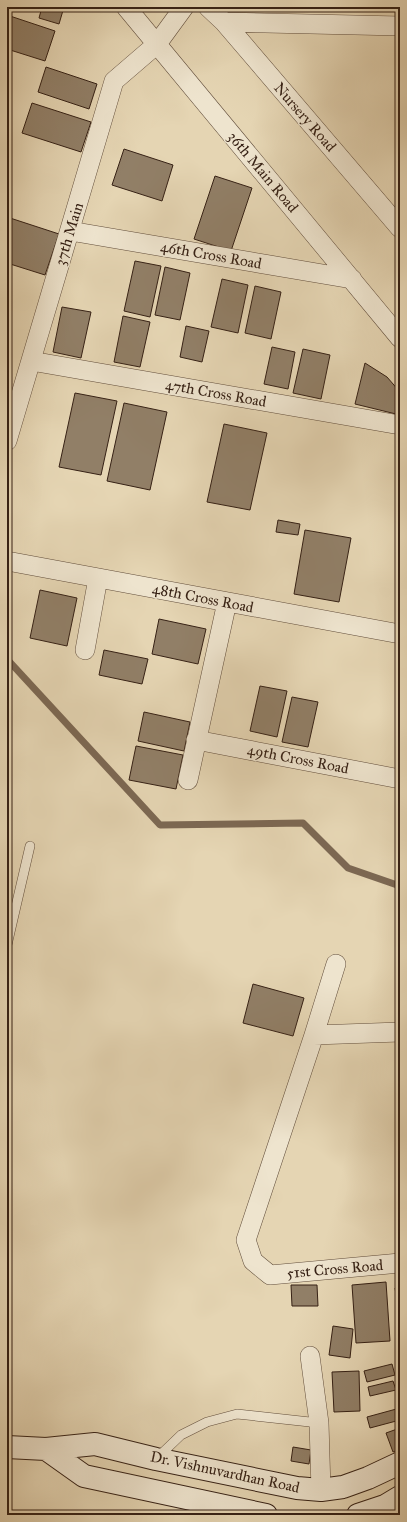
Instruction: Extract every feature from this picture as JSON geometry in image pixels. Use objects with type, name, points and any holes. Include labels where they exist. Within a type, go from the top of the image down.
[{"type":"main road","name":"Dr. Vishnuvardhan Road","points":[[7,1447],[46,1449],[95,1444],[156,1459],[297,1488],[321,1490],[343,1487],[400,1464]]},
{"type":"main road","points":[[46,1449],[84,1476],[225,1511],[266,1515]]},
{"type":"main road","points":[[358,1515],[385,1506],[400,1497]]},
{"type":"street","name":"36th Main Road","points":[[126,7],[400,338]]},
{"type":"street","name":"37th Main","points":[[7,441],[114,81],[157,44],[184,7]]},
{"type":"street","name":"Nursery Road","points":[[208,7],[224,22],[400,228]]},
{"type":"street","points":[[224,22],[400,26]]},
{"type":"street","name":"46th Cross Road","points":[[70,231],[352,279]]},
{"type":"street","name":"47th Cross Road","points":[[32,361],[400,425]]},
{"type":"street","name":"48th Cross Road","points":[[7,561],[400,634]]},
{"type":"street","points":[[85,650],[98,578]]},
{"type":"street","points":[[188,780],[227,602]]},
{"type":"street","name":"49th Cross Road","points":[[196,740],[400,779]]},
{"type":"street","points":[[336,964],[314,1034],[400,1032]]},
{"type":"street","name":"51st Cross Road","points":[[314,1034],[246,1240],[253,1261],[270,1275],[400,1263]]},
{"type":"street","points":[[310,1356],[319,1423],[321,1490]]},
{"type":"lane","points":[[7,944],[30,846]]},
{"type":"lane","points":[[156,1459],[181,1435],[207,1422],[238,1414],[319,1423]]},
{"type":"building","points":[[42,7],[64,7],[59,24],[39,18]]},
{"type":"building","points":[[7,15],[55,31],[45,61],[7,49]]},
{"type":"building","points":[[46,67],[97,84],[89,109],[38,92]]},
{"type":"building","points":[[32,103],[91,122],[81,152],[22,133]]},
{"type":"building","points":[[124,149],[173,165],[162,201],[112,185]]},
{"type":"building","points":[[215,176],[252,188],[231,251],[194,239]]},
{"type":"building","points":[[7,217],[59,234],[45,275],[7,263]]},
{"type":"building","points":[[135,261],[161,266],[150,317],[124,311]]},
{"type":"building","points":[[165,267],[190,273],[180,320],[155,315]]},
{"type":"building","points":[[222,279],[248,285],[238,333],[211,327]]},
{"type":"building","points":[[255,286],[281,292],[271,339],[245,333]]},
{"type":"building","points":[[62,307],[91,312],[81,358],[53,352]]},
{"type":"building","points":[[123,316],[150,322],[140,367],[114,362]]},
{"type":"building","points":[[186,326],[209,331],[202,362],[180,357]]},
{"type":"building","points":[[272,347],[295,352],[288,389],[264,384]]},
{"type":"building","points":[[303,349],[330,355],[321,399],[293,393]]},
{"type":"building","points":[[365,363],[387,377],[400,392],[400,411],[396,414],[355,404]]},
{"type":"building","points":[[75,393],[117,401],[101,475],[59,467]]},
{"type":"building","points":[[124,403],[167,412],[150,490],[107,481]]},
{"type":"building","points":[[224,424],[267,433],[250,510],[207,502]]},
{"type":"building","points":[[278,520],[300,524],[298,535],[276,532]]},
{"type":"building","points":[[305,530],[351,538],[339,602],[294,594]]},
{"type":"building","points":[[40,590],[77,598],[67,646],[30,638]]},
{"type":"building","points":[[159,619],[206,629],[198,664],[152,654]]},
{"type":"building","points":[[104,650],[148,659],[142,684],[99,675]]},
{"type":"building","points":[[260,686],[287,691],[277,737],[250,731]]},
{"type":"building","points":[[292,697],[318,702],[308,747],[282,742]]},
{"type":"building","points":[[144,712],[190,722],[184,751],[138,741]]},
{"type":"building","points":[[136,746],[183,755],[176,789],[129,780]]},
{"type":"building","points":[[253,984],[304,998],[293,1036],[243,1023]]},
{"type":"building","points":[[386,1282],[390,1341],[356,1343],[352,1285]]},
{"type":"building","points":[[291,1285],[317,1285],[318,1306],[292,1306]]},
{"type":"building","points":[[400,1287],[400,1320],[395,1288]]},
{"type":"building","points":[[333,1326],[353,1329],[350,1358],[329,1355]]},
{"type":"building","points":[[392,1364],[395,1375],[367,1382],[364,1371]]},
{"type":"building","points":[[359,1371],[360,1411],[334,1412],[332,1372]]},
{"type":"building","points":[[393,1381],[396,1390],[370,1396],[368,1387]]},
{"type":"building","points":[[400,1408],[400,1420],[370,1428],[367,1417]]},
{"type":"building","points":[[400,1428],[400,1449],[393,1452],[386,1433]]},
{"type":"building","points":[[293,1447],[311,1450],[309,1464],[291,1461]]},
{"type":"waterway","points":[[7,659],[160,825],[303,823],[348,868],[400,886]]}]
